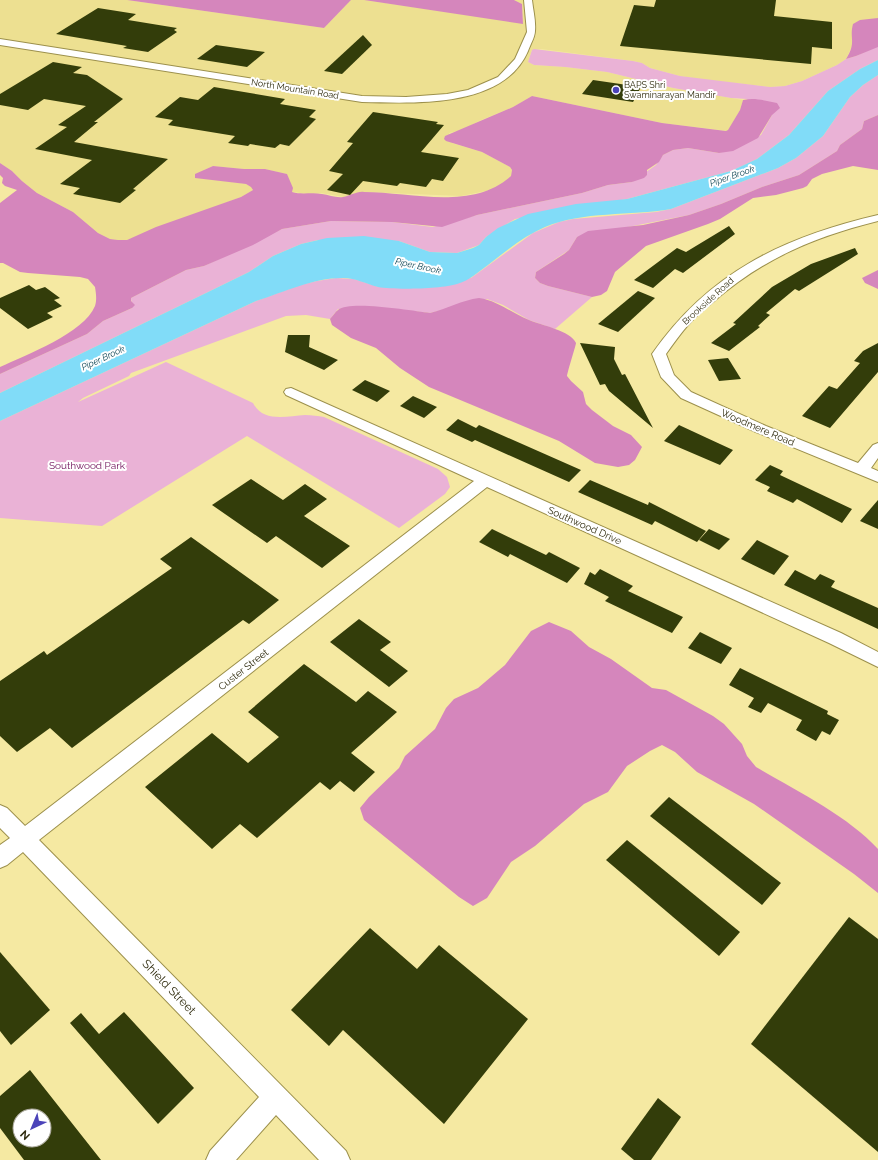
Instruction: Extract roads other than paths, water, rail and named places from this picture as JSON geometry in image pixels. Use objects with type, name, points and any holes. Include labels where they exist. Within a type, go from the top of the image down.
[{"type":"street","name":"North Mountain Road","points":[[0,42],[362,100],[412,100],[447,97],[471,92],[501,80],[519,60],[531,32],[528,0]]},
{"type":"street","name":"Brookside Road","points":[[659,354],[682,324],[716,291],[744,270],[773,253],[810,237],[878,218]]},
{"type":"street","name":"Woodmere Road","points":[[659,354],[668,377],[686,395],[761,429],[878,477]]},
{"type":"street","name":"Southwood Drive","points":[[291,392],[835,638],[878,660]]},
{"type":"street","points":[[861,470],[878,448]]},
{"type":"street","name":"Custer Street","points":[[0,858],[486,480]]},
{"type":"street","name":"Shield Street","points":[[0,814],[337,1160]]},
{"type":"street","points":[[219,1160],[276,1098]]},
{"type":"water","name":"Piper Brook","points":[[878,60],[878,75],[863,85],[850,97],[823,136],[796,158],[778,168],[671,209],[575,218],[545,227],[515,244],[469,279],[450,286],[430,288],[378,287],[357,280],[343,278],[320,280],[299,286],[256,301],[0,421],[0,393],[249,272],[273,256],[301,244],[327,238],[364,236],[399,241],[430,252],[457,253],[479,245],[486,237],[498,228],[528,214],[576,204],[627,199],[731,171],[757,159],[789,135],[828,91],[860,69]]},
{"type":"place","name":"BAPS Shri Swaminarayan Mandir","points":[[616,90]]},
{"type":"park label","name":"Southwood Park","points":[[87,465]]}]
